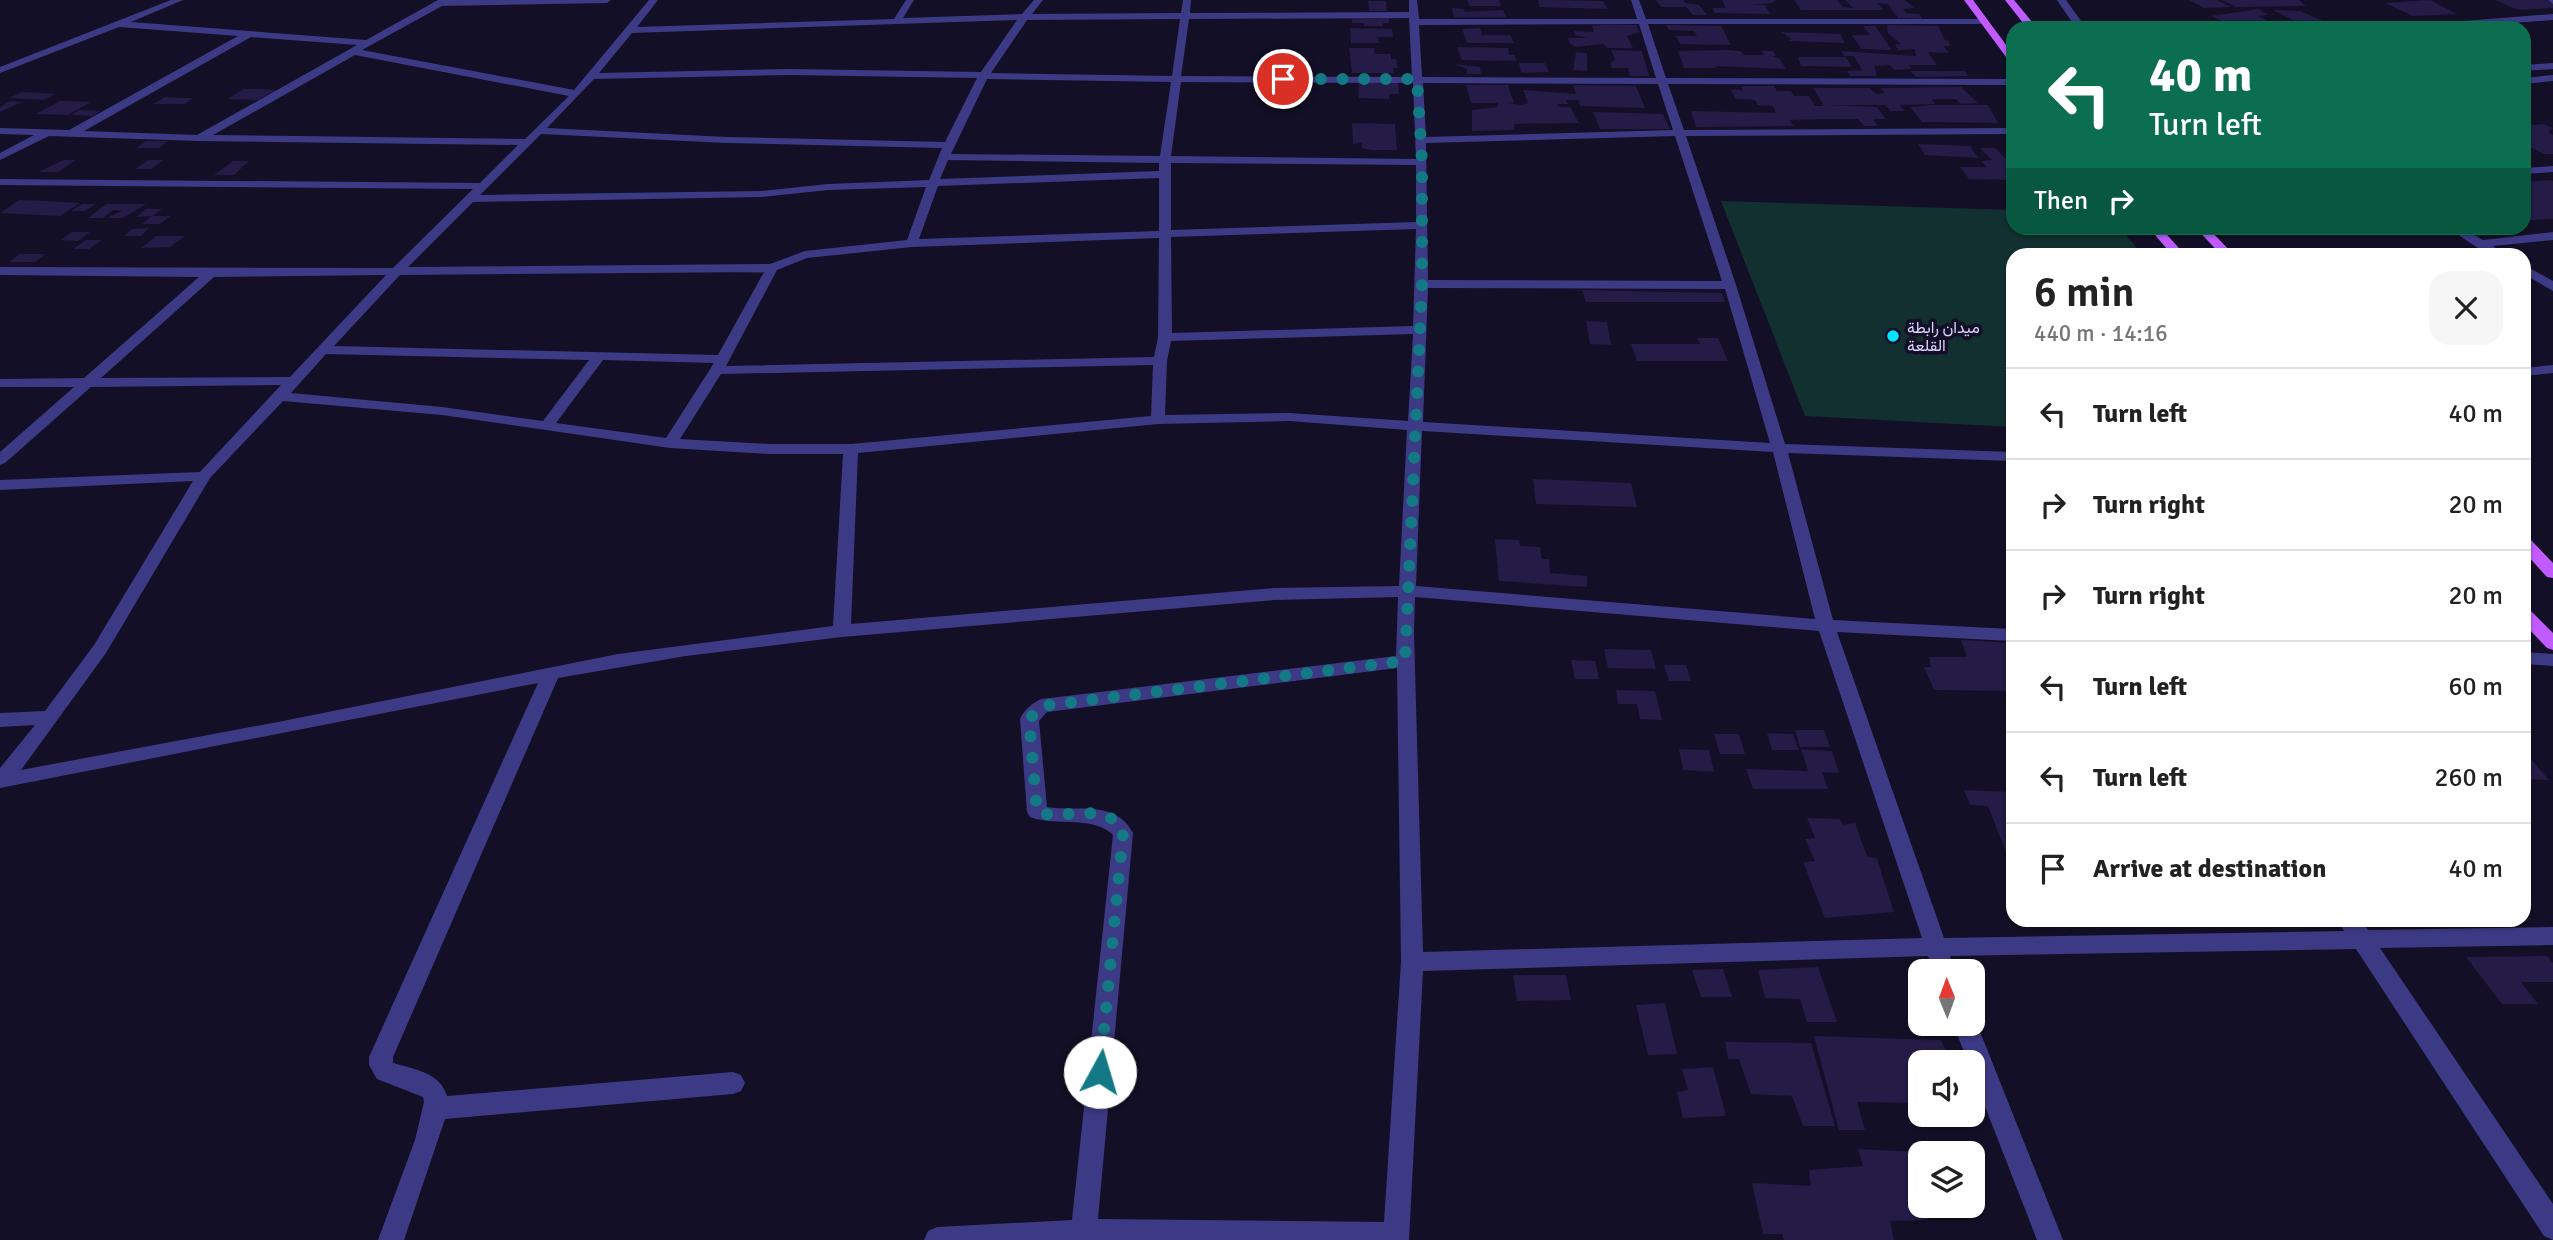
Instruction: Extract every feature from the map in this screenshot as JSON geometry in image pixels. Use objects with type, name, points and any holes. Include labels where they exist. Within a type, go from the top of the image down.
[{"type":"main road","points":[[1968,0],[2006,51]]},
{"type":"main road","points":[[2009,0],[2026,21]]},
{"type":"main road","points":[[2209,235],[2221,248]]},
{"type":"main road","points":[[2531,550],[2552,571]]},
{"type":"main road","points":[[2531,621],[2553,644]]},
{"type":"street","points":[[0,70],[179,0]]},
{"type":"street","points":[[199,138],[442,2],[607,0]]},
{"type":"street","points":[[0,781],[100,649],[204,476],[399,270],[576,94],[654,0]]},
{"type":"street","points":[[896,22],[910,0]]},
{"type":"street","points":[[912,243],[947,145],[983,78],[1024,18],[1040,0]]},
{"type":"street","points":[[1158,420],[1160,360],[1165,337],[1165,159],[1187,0]]},
{"type":"street","points":[[1635,0],[1645,23],[1730,285],[1779,448],[1826,626],[1939,959]]},
{"type":"street","points":[[2061,0],[2076,21]]},
{"type":"street","points":[[627,30],[1024,18],[1414,13],[1645,23],[1983,21]]},
{"type":"street","points":[[937,1240],[1084,1232],[1396,1238],[1412,962],[1405,661],[1422,284],[1422,162],[1414,13]]},
{"type":"street","points":[[2502,21],[2553,17]]},
{"type":"street","points":[[120,24],[365,43]]},
{"type":"street","points":[[71,134],[249,34]]},
{"type":"street","points":[[351,51],[576,94]]},
{"type":"street","points":[[2531,68],[2553,66]]},
{"type":"street","points":[[590,76],[790,72],[983,78],[2006,82]]},
{"type":"street","points":[[2531,80],[2553,78]]},
{"type":"street","points":[[0,131],[199,138],[527,142]]},
{"type":"street","points":[[539,131],[727,140],[947,145]]},
{"type":"street","points":[[1420,139],[1681,133],[2006,131]]},
{"type":"street","points":[[0,157],[45,134]]},
{"type":"street","points":[[942,157],[1422,162]]},
{"type":"street","points":[[2531,171],[2553,169]]},
{"type":"street","points":[[470,199],[762,194],[828,187],[1166,174]]},
{"type":"street","points":[[0,182],[483,186]]},
{"type":"street","points":[[0,271],[211,273],[772,268],[805,255],[912,243],[1420,225]]},
{"type":"street","points":[[2466,235],[2487,248]]},
{"type":"street","points":[[2481,244],[2553,236]]},
{"type":"street","points":[[670,443],[719,365],[772,268]]},
{"type":"street","points":[[0,460],[211,273]]},
{"type":"street","points":[[2531,274],[2553,287]]},
{"type":"street","points":[[1422,284],[1730,285]]},
{"type":"street","points":[[1165,337],[1418,330]]},
{"type":"street","points":[[325,350],[598,356],[719,365],[1160,360]]},
{"type":"street","points":[[548,425],[598,356]]},
{"type":"street","points":[[2531,371],[2553,369]]},
{"type":"street","points":[[0,383],[89,380],[294,381]]},
{"type":"street","points":[[281,396],[548,425],[670,443],[769,449],[852,449],[1158,420],[1289,417],[1779,448],[2006,456]]},
{"type":"street","points":[[842,631],[852,449]]},
{"type":"street","points":[[0,485],[204,476]]},
{"type":"street","points":[[0,781],[686,650],[842,631],[1274,594],[1407,592],[1826,626],[2006,635]]},
{"type":"street","points":[[2531,658],[2553,660]]},
{"type":"street","points":[[1084,1232],[1123,833],[1112,819],[1095,815],[1049,816],[1037,812],[1029,719],[1042,706],[1405,661]]},
{"type":"street","points":[[391,1240],[437,1108],[437,1096],[432,1088],[385,1071],[381,1065],[381,1057],[551,674]]},
{"type":"street","points":[[0,720],[51,716]]},
{"type":"street","points":[[1412,962],[1934,947],[2355,930],[2553,936]]},
{"type":"street","points":[[2355,930],[2553,1227]]},
{"type":"street","points":[[1970,1036],[2050,1240]]},
{"type":"street","points":[[437,1108],[733,1083]]},
{"type":"green space","name":"ميدان رابطة القلعة","points":[[1721,201],[2006,210],[2006,235],[2125,235],[2137,248],[2006,248],[2006,427],[1805,416]]},
{"type":"building","points":[[1467,0],[1499,0],[1501,6],[1470,6]]},
{"type":"building","points":[[1538,0],[1603,1],[1608,9],[1539,7]]},
{"type":"building","points":[[1656,0],[1684,0],[1685,3],[1699,5],[1707,15],[1693,15],[1686,7],[1661,7]]},
{"type":"building","points":[[1722,0],[1776,0],[1772,3],[1752,5],[1765,5],[1770,14],[1715,13],[1712,8],[1726,8]]},
{"type":"building","points":[[1794,0],[1837,0],[1843,7],[1853,8],[1845,0],[1905,0],[1914,8],[1903,9],[1906,13],[1919,14],[1923,19],[1898,18],[1888,4],[1877,3],[1884,10],[1801,10]]},
{"type":"building","points":[[2189,0],[2217,0],[2231,7],[2204,8]]},
{"type":"building","points":[[2222,0],[2299,0],[2306,6],[2236,7]]},
{"type":"building","points":[[2430,0],[2457,14],[2413,16],[2385,3]]},
{"type":"building","points":[[2495,0],[2546,0],[2553,3],[2553,8],[2518,10]]},
{"type":"building","points":[[1368,1],[1386,1],[1387,11],[1369,11]]},
{"type":"building","points":[[1452,8],[1464,9],[1465,12],[1503,10],[1506,17],[1454,17]]},
{"type":"building","points":[[2258,9],[2269,15],[2258,16],[2269,21],[2222,21],[2211,16]]},
{"type":"building","points":[[2273,10],[2300,11],[2323,21],[2295,21]]},
{"type":"building","points":[[1389,18],[1389,23],[1383,23],[1383,26],[1352,23],[1352,19]]},
{"type":"building","points":[[1636,25],[1640,32],[1627,36],[1633,48],[1607,48],[1604,44],[1575,47],[1567,38],[1587,38],[1575,35],[1574,31],[1594,32],[1592,26]]},
{"type":"building","points":[[1666,25],[1721,26],[1731,45],[1680,44],[1676,36],[1697,36],[1694,31],[1669,30]]},
{"type":"building","points":[[1887,25],[1938,26],[1945,40],[1949,41],[1950,46],[1943,46],[1949,53],[1928,52],[1937,65],[1909,65],[1912,69],[1894,70],[1890,65],[1874,66],[1877,76],[1850,76],[1847,71],[1862,70],[1854,56],[1844,56],[1841,51],[1916,56],[1915,49],[1898,50],[1895,44],[1901,44],[1888,33]]},
{"type":"building","points":[[1863,26],[1875,26],[1892,50],[1861,49],[1852,35],[1870,35]]},
{"type":"building","points":[[1350,28],[1392,29],[1393,37],[1378,37],[1379,43],[1351,43]]},
{"type":"building","points":[[1480,28],[1482,35],[1510,35],[1514,43],[1467,43],[1462,29]]},
{"type":"building","points":[[1781,32],[1840,34],[1845,43],[1788,41],[1792,39]]},
{"type":"building","points":[[1457,47],[1508,48],[1509,55],[1515,55],[1516,61],[1462,60]]},
{"type":"building","points":[[1349,48],[1374,48],[1375,54],[1391,54],[1391,59],[1396,59],[1398,68],[1393,68],[1394,73],[1352,73]]},
{"type":"building","points":[[1611,50],[1642,51],[1649,76],[1630,76],[1628,68],[1612,68],[1610,63],[1615,60]]},
{"type":"building","points":[[1678,51],[1740,51],[1744,55],[1764,55],[1761,51],[1773,51],[1776,56],[1772,56],[1780,59],[1786,69],[1715,66],[1717,68],[1684,68]]},
{"type":"building","points":[[1576,52],[1587,53],[1587,71],[1573,70]]},
{"type":"building","points":[[1798,57],[1846,57],[1852,67],[1801,66]]},
{"type":"building","points":[[1519,63],[1545,63],[1549,72],[1521,73]]},
{"type":"building","points":[[1455,64],[1480,67],[1481,74],[1467,74],[1467,69]]},
{"type":"building","points":[[1910,71],[1965,71],[1968,76],[1916,77]]},
{"type":"building","points":[[1358,81],[1398,81],[1399,94],[1389,94],[1389,99],[1359,98]]},
{"type":"building","points":[[1466,85],[1508,85],[1514,103],[1508,103],[1521,105],[1528,103],[1523,90],[1576,94],[1573,85],[1636,86],[1645,108],[1580,106],[1578,100],[1566,100],[1568,104],[1557,104],[1559,107],[1570,107],[1579,123],[1514,124],[1515,130],[1472,131],[1472,110],[1498,107],[1498,103],[1471,103]]},
{"type":"building","points":[[1741,86],[1774,86],[1777,91],[1791,91],[1794,96],[1809,96],[1815,106],[1824,106],[1813,88],[1870,88],[1876,94],[1885,93],[1880,88],[1961,87],[1978,103],[1961,104],[1956,99],[1932,99],[1935,104],[1899,105],[1905,111],[1890,111],[1885,105],[1827,105],[1877,107],[1886,119],[1873,119],[1878,126],[1864,126],[1858,119],[1824,119],[1789,120],[1794,126],[1696,127],[1691,111],[1776,113],[1773,106],[1758,105],[1755,100],[1736,99],[1730,89],[1743,90]]},
{"type":"building","points":[[244,89],[276,90],[258,100],[227,99]]},
{"type":"building","points":[[22,92],[55,94],[43,100],[9,98]]},
{"type":"building","points":[[165,97],[193,98],[185,104],[153,104]]},
{"type":"building","points":[[10,101],[22,102],[0,112],[0,107]]},
{"type":"building","points":[[60,101],[91,102],[68,115],[36,114]]},
{"type":"building","points":[[1988,105],[1998,123],[1922,122],[1910,107]]},
{"type":"building","points":[[80,110],[101,111],[92,116],[71,115]]},
{"type":"building","points":[[1593,112],[1663,114],[1670,129],[1600,129]]},
{"type":"building","points":[[1352,123],[1395,124],[1397,150],[1372,150],[1362,148],[1362,143],[1353,144]]},
{"type":"building","points":[[2543,124],[2553,128],[2548,132],[2553,135],[2553,154],[2544,154],[2531,148],[2531,125]]},
{"type":"building","points":[[146,141],[168,141],[159,148],[136,148]]},
{"type":"building","points":[[1918,144],[1970,146],[1978,158],[1925,155]]},
{"type":"building","points":[[1980,148],[1995,148],[2006,159],[2006,180],[1969,179],[1960,167],[1987,167],[1981,161],[1992,160]]},
{"type":"building","points":[[64,160],[76,160],[58,172],[38,172]]},
{"type":"building","points":[[149,160],[164,160],[151,169],[135,169]]},
{"type":"building","points":[[233,161],[249,161],[234,175],[214,175]]},
{"type":"building","points":[[2553,181],[2553,219],[2531,220],[2531,182]]},
{"type":"building","points":[[19,200],[80,203],[60,216],[0,213]]},
{"type":"building","points":[[82,204],[96,204],[85,211],[71,211]]},
{"type":"building","points":[[106,204],[146,204],[123,218],[106,218],[122,211],[113,210],[103,218],[88,218]]},
{"type":"building","points":[[146,209],[162,209],[152,216],[136,217]]},
{"type":"building","points":[[152,216],[170,216],[160,224],[142,224]]},
{"type":"building","points":[[149,228],[141,236],[124,236],[132,229]]},
{"type":"building","points":[[72,232],[90,232],[78,241],[60,240]]},
{"type":"building","points":[[156,236],[185,236],[170,247],[141,248]]},
{"type":"building","points":[[86,240],[102,240],[89,249],[73,249]]},
{"type":"building","points":[[20,254],[45,254],[35,262],[9,262]]},
{"type":"building","points":[[1582,290],[1722,293],[1725,302],[1586,302]]},
{"type":"building","points":[[1586,321],[1607,322],[1611,345],[1590,344]]},
{"type":"building","points":[[1697,338],[1718,338],[1728,361],[1637,361],[1631,344],[1700,344]]},
{"type":"building","points":[[1533,479],[1631,483],[1637,507],[1536,504]]},
{"type":"building","points":[[1495,539],[1519,540],[1520,546],[1540,547],[1542,559],[1549,559],[1550,573],[1587,576],[1587,587],[1499,581]]},
{"type":"building","points":[[1961,640],[2006,643],[2006,691],[1934,690],[1924,667],[1931,667],[1929,657],[1967,657]]},
{"type":"building","points":[[1604,649],[1651,650],[1656,669],[1608,668]]},
{"type":"building","points":[[1571,660],[1595,661],[1599,679],[1575,679]]},
{"type":"building","points":[[1664,665],[1686,665],[1691,681],[1669,681]]},
{"type":"building","points":[[1616,690],[1655,691],[1662,720],[1640,719],[1637,704],[1618,704]]},
{"type":"building","points":[[1795,730],[1824,730],[1830,747],[1800,747]]},
{"type":"building","points":[[1767,733],[1793,734],[1799,750],[1772,750]]},
{"type":"building","points":[[1714,734],[1739,734],[1745,754],[1720,754]]},
{"type":"building","points":[[1679,749],[1709,750],[1714,772],[1683,770]]},
{"type":"building","points":[[1801,749],[1832,751],[1839,773],[1822,772],[1828,789],[1753,789],[1746,769],[1808,771]]},
{"type":"building","points":[[2531,759],[2549,780],[2531,779]]},
{"type":"building","points":[[1964,790],[2006,792],[2006,850],[1988,806],[1970,805]]},
{"type":"building","points":[[1807,818],[1840,819],[1843,825],[1855,823],[1867,856],[1877,859],[1894,912],[1825,918],[1803,862],[1815,861],[1805,839],[1815,838]]},
{"type":"building","points":[[2547,956],[2553,963],[2553,982],[2521,982],[2538,1004],[2502,1004],[2466,957]]},
{"type":"building","points":[[1818,967],[1837,1022],[1807,1022],[1800,999],[1765,998],[1758,970]]},
{"type":"building","points":[[1723,969],[1732,997],[1701,997],[1692,970]]},
{"type":"building","points":[[1513,975],[1566,975],[1571,1000],[1517,1001]]},
{"type":"building","points":[[1665,1003],[1677,1054],[1648,1055],[1636,1005]]},
{"type":"building","points":[[1814,1036],[1941,1040],[1946,1050],[1908,1050],[1908,1103],[1857,1102],[1865,1130],[1839,1130]]},
{"type":"building","points":[[1725,1042],[1811,1043],[1835,1126],[1803,1126],[1792,1096],[1751,1094],[1739,1059],[1728,1059]]},
{"type":"building","points":[[1713,1067],[1726,1116],[1683,1118],[1677,1092],[1688,1090],[1682,1069]]},
{"type":"building","points":[[1858,1149],[1908,1151],[1908,1218],[1928,1220],[1890,1221],[1894,1240],[1784,1240],[1782,1234],[1763,1234],[1752,1183],[1811,1186],[1809,1170],[1863,1166]]},
{"type":"place","name":"ميدان رابطة القلعة","points":[[1893,336]]},
{"type":"route","points":[[1100,1072],[1123,833],[1112,819],[1095,815],[1049,816],[1037,812],[1029,719],[1035,710],[1042,706],[1405,661],[1422,284],[1422,162],[1417,79],[1283,79]]}]
